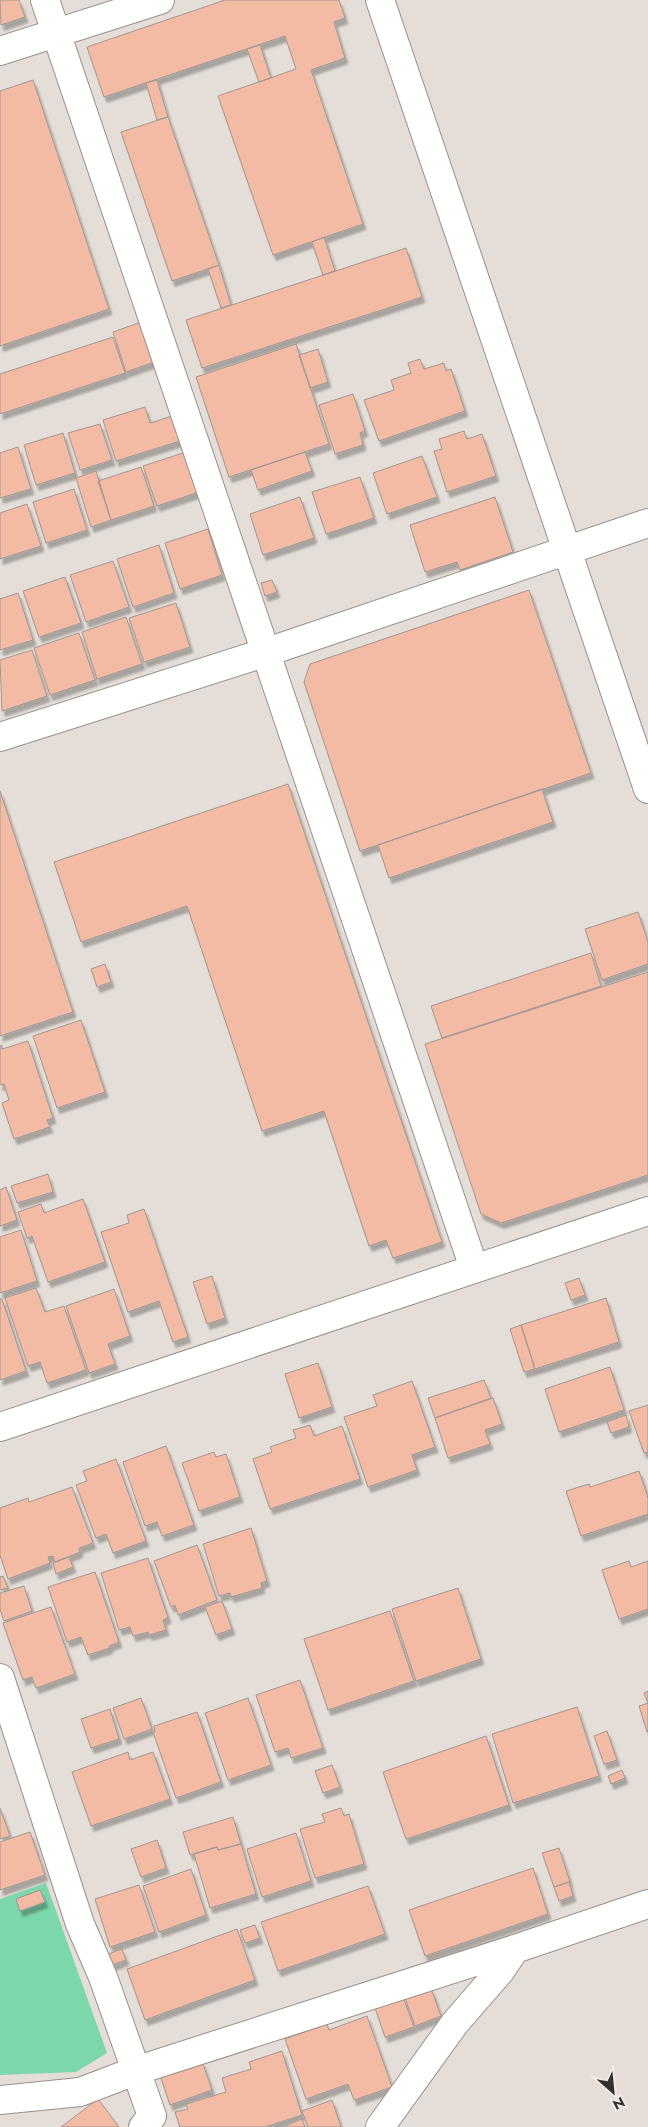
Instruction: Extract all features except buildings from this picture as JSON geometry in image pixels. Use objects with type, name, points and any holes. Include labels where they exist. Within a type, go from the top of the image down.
[{"type":"street","points":[[45,0],[264,653],[474,1268]]},
{"type":"street","points":[[0,51],[160,0]]},
{"type":"street","points":[[380,0],[648,788]]},
{"type":"street","points":[[0,737],[264,653],[648,523]]},
{"type":"street","points":[[0,1427],[648,1211]]},
{"type":"street","points":[[0,1678],[80,1924],[103,1977],[152,2116],[143,2127]]},
{"type":"street","points":[[0,2100],[80,2092],[135,2071],[515,1949],[648,1904]]},
{"type":"street","points":[[380,2127],[455,2023],[501,1970],[515,1949]]},
{"type":"green space","points":[[46,1883],[107,2053],[76,2072],[0,2075],[0,1899]]}]
